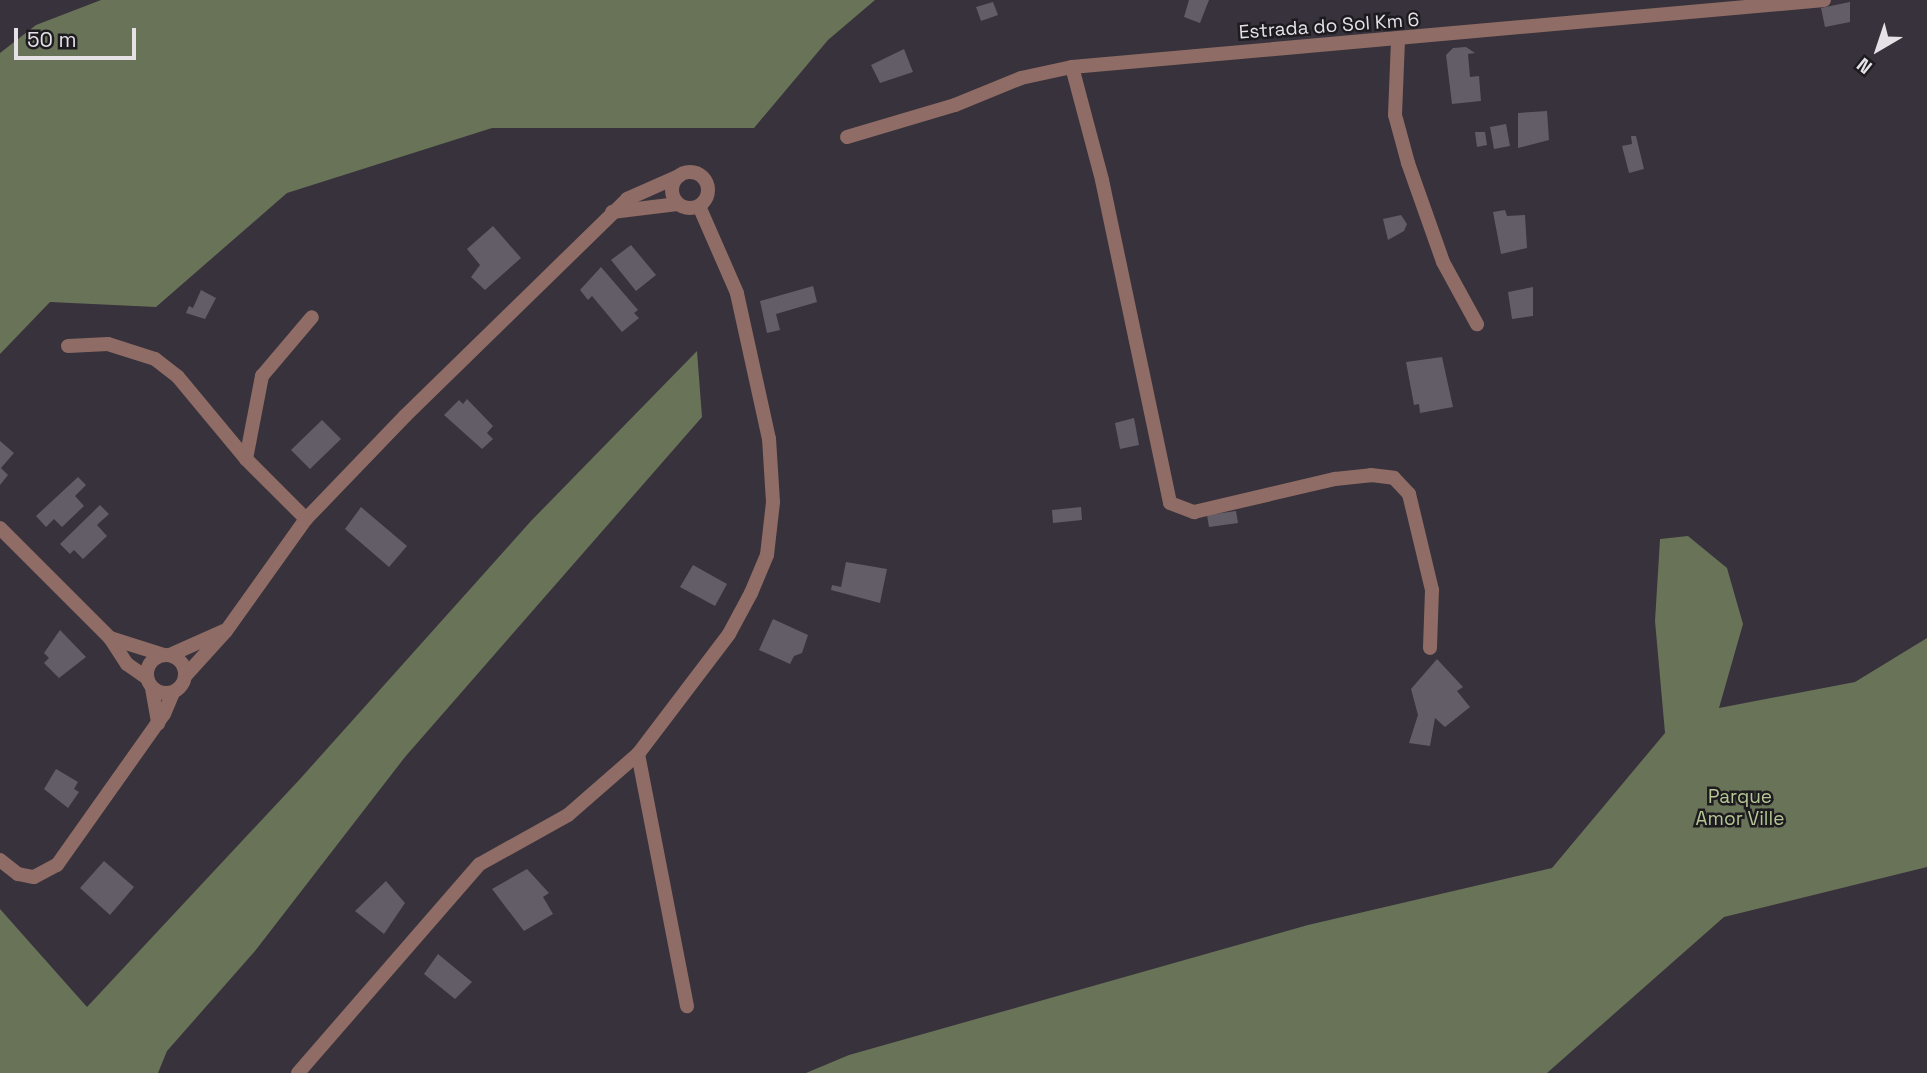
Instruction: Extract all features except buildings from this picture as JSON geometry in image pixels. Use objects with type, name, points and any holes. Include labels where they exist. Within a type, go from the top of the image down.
[{"type":"street","name":"Estrada do Sol Km 6","points":[[847,137],[955,105],[1021,78],[1072,66],[1398,40],[1824,0]]},
{"type":"street","points":[[1398,40],[1395,115],[1408,163],[1443,262],[1477,324]]},
{"type":"street","points":[[1072,66],[1102,180],[1170,503],[1195,512],[1335,479],[1371,475],[1394,478],[1409,494],[1432,590],[1430,648]]},
{"type":"street","points":[[0,859],[9,870],[27,877],[41,876],[57,865],[158,723],[173,693],[226,631],[306,519],[612,212],[639,191],[679,176],[696,174],[705,181],[708,191],[699,206]]},
{"type":"street","points":[[678,204],[672,190],[679,176]]},
{"type":"street","points":[[612,212],[678,204],[699,206]]},
{"type":"street","points":[[298,1073],[462,880],[503,848],[568,815],[638,754],[729,634],[767,555],[773,502],[770,451],[755,368],[737,293],[699,206]]},
{"type":"street","points":[[246,459],[262,376],[313,317]]},
{"type":"street","points":[[68,346],[108,344],[155,359],[178,377],[246,459],[306,519]]},
{"type":"street","points":[[0,528],[110,638],[127,664],[150,683],[173,693]]},
{"type":"street","points":[[158,723],[150,683],[150,663],[226,631]]},
{"type":"street","points":[[110,638],[167,655],[184,666],[186,675]]},
{"type":"street","points":[[638,754],[687,1006]]},
{"type":"green space","points":[[101,0],[875,0],[828,40],[754,128],[492,128],[287,193],[156,307],[50,302],[0,354],[0,53],[36,25]]},
{"type":"green space","points":[[697,351],[702,417],[405,757],[255,951],[167,1051],[158,1073],[0,1073],[0,909],[87,1007],[300,779],[531,521]]},
{"type":"green space","name":"Parque Amor Ville","points":[[1688,536],[1727,568],[1743,624],[1719,708],[1855,682],[1927,638],[1927,867],[1724,917],[1547,1073],[806,1073],[849,1055],[1308,925],[1552,868],[1665,733],[1655,621],[1660,539]]}]
